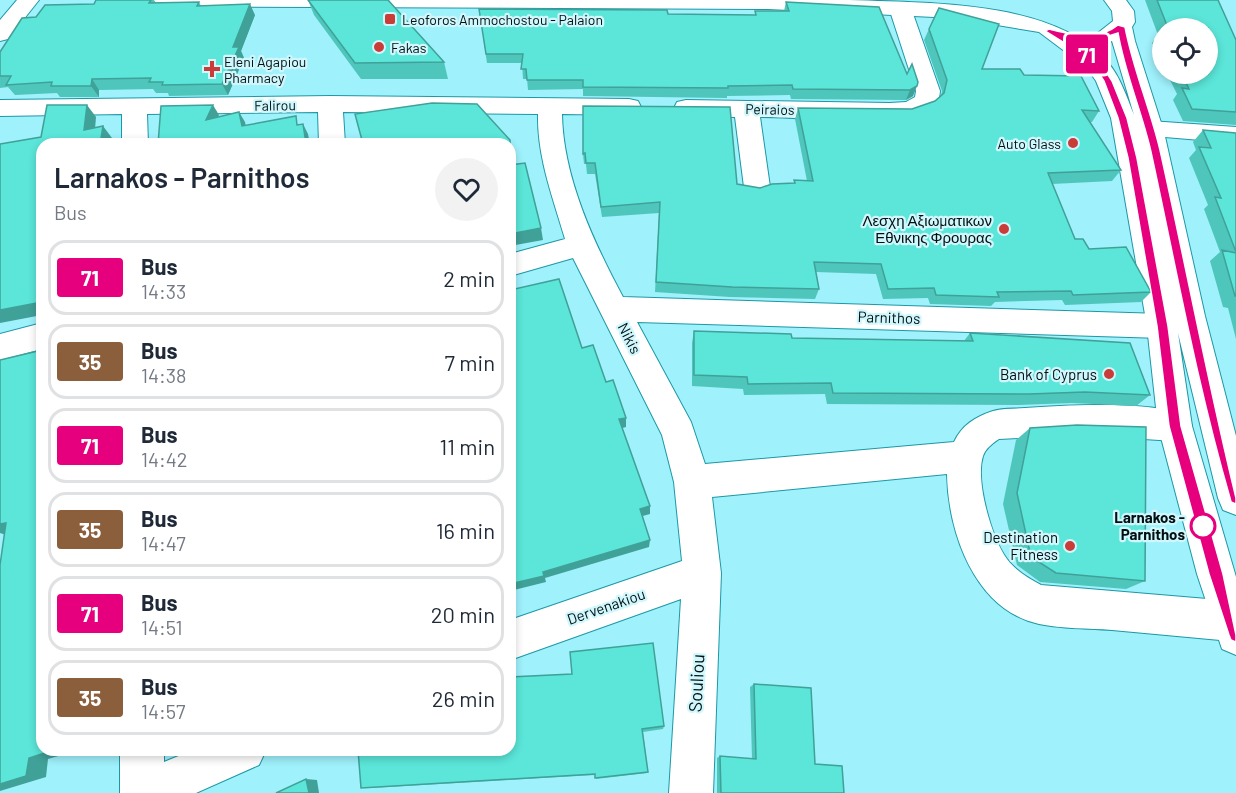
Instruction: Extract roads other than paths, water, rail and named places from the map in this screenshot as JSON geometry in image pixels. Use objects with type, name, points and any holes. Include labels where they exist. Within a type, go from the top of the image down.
[{"type":"street","points":[[0,34],[28,0]]},
{"type":"street","points":[[115,0],[768,3],[900,8],[987,15],[1066,36],[1096,38],[1115,32],[1121,27],[1125,17],[1115,0]]},
{"type":"street","points":[[1013,0],[1018,12],[1043,29],[1079,48],[1096,63],[1108,81],[1123,118],[1162,326],[1175,426],[1233,628],[1038,604],[1009,590],[993,572],[980,548],[967,497],[965,457],[974,439],[993,426],[1051,420],[1104,420],[1175,426]]},
{"type":"street","name":"Peiraios","points":[[550,106],[890,111],[919,107],[927,100],[928,91],[900,8]]},
{"type":"street","points":[[1121,27],[1126,57],[1150,129],[1219,442],[1236,498]]},
{"type":"street","points":[[330,104],[332,138]]},
{"type":"street","name":"Falirou","points":[[0,108],[330,104],[550,106]]},
{"type":"street","points":[[134,106],[135,138]]},
{"type":"street","name":"Nikis","points":[[550,106],[550,138],[555,161],[581,245],[679,433],[692,482],[702,573]]},
{"type":"street","points":[[746,109],[757,187]]},
{"type":"street","points":[[1150,129],[1236,135]]},
{"type":"street","points":[[516,263],[581,245]]},
{"type":"street","name":"Parnithos","points":[[615,309],[1162,326]]},
{"type":"street","points":[[0,347],[36,338]]},
{"type":"street","points":[[692,482],[965,457]]},
{"type":"street","name":"Dervenakiou","points":[[516,638],[702,573]]},
{"type":"street","name":"Souliou","points":[[691,793],[702,573]]},
{"type":"street","points":[[142,756],[143,793],[230,756]]},
{"type":"place","name":"Leoforos Ammochostou - Palaion","points":[[390,19]]},
{"type":"place","name":"Fakas","points":[[379,47]]},
{"type":"place","name":"Eleni Agapiou Pharmacy","points":[[212,69]]},
{"type":"place","name":"Auto Glass","points":[[1073,143]]},
{"type":"place","name":"Λεσχη Αξιωματικων Εθνικης Φρουρας","points":[[1004,229]]},
{"type":"place","name":"Bank of Cyprus","points":[[1109,374]]},
{"type":"place","name":"Larnakos - Parnithos","points":[[1203,526]]},
{"type":"place","name":"Destination Fitness","points":[[1070,546]]}]
